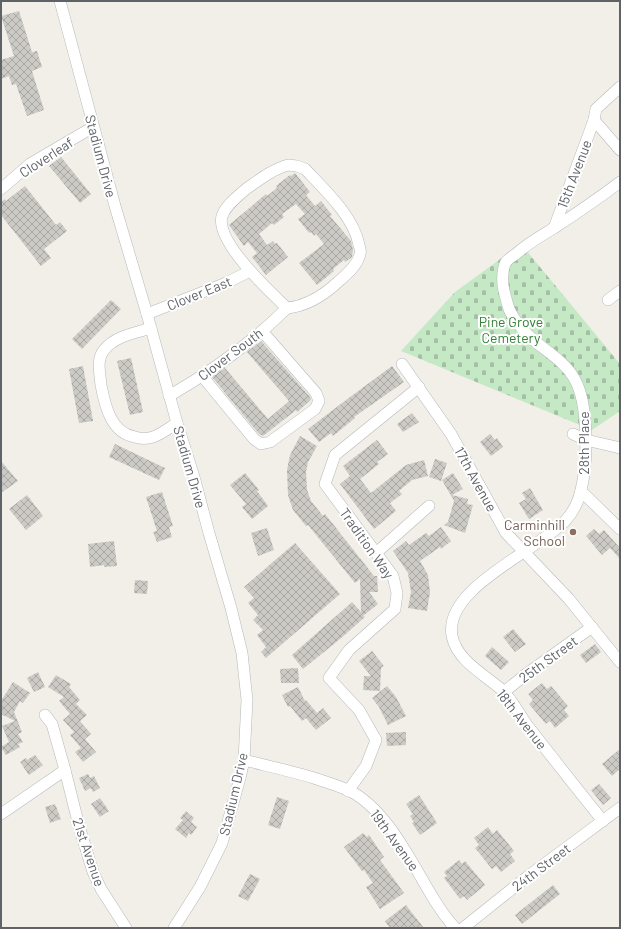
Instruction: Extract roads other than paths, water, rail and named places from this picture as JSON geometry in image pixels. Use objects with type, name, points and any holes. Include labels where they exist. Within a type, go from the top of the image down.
[{"type":"street","name":"Stadium Drive","points":[[60,1],[115,206],[147,314],[169,396],[194,477],[241,647],[246,700],[244,760],[222,843],[200,887],[174,928]]},
{"type":"street","name":"15th Avenue","points":[[554,228],[594,120],[596,109],[620,88]]},
{"type":"street","points":[[594,120],[620,150]]},
{"type":"street","name":"Cloverleaf","points":[[1,188],[30,164],[93,127]]},
{"type":"street","points":[[288,165],[305,169],[343,212],[358,236],[361,254],[352,270],[330,289],[306,304],[298,307],[287,308],[250,271],[224,233],[221,224],[222,215],[232,200],[279,168],[288,165]]},
{"type":"street","name":"28th Place","points":[[523,552],[544,538],[566,520],[576,505],[581,491],[586,440],[584,406],[575,379],[564,364],[527,334],[510,310],[502,282],[506,262],[528,244],[554,228],[620,182]]},
{"type":"street","name":"Clover East","points":[[147,314],[226,283],[250,271]]},
{"type":"street","points":[[608,300],[620,291]]},
{"type":"street","name":"Clover South","points":[[169,396],[223,362],[262,331],[287,308]]},
{"type":"street","points":[[150,328],[118,338],[110,343],[103,351],[99,360],[99,371],[104,400],[115,427],[132,437],[142,439],[152,438],[166,431],[177,423]]},
{"type":"street","points":[[202,376],[254,439],[261,444],[270,442],[315,409],[319,401],[316,393],[262,331]]},
{"type":"street","name":"17th Avenue","points":[[402,364],[451,434],[506,533],[568,598],[620,662]]},
{"type":"street","name":"Tradition Way","points":[[348,791],[366,766],[376,740],[359,710],[329,678],[349,650],[395,609],[396,593],[393,576],[325,484],[335,455],[419,387]]},
{"type":"street","points":[[573,434],[586,440],[620,448]]},
{"type":"street","points":[[581,491],[620,529]]},
{"type":"street","points":[[376,553],[429,506]]},
{"type":"street","name":"18th Avenue","points":[[523,552],[471,591],[454,614],[452,624],[454,644],[459,653],[473,667],[504,692],[523,719],[603,821]]},
{"type":"street","name":"25th Street","points":[[504,692],[592,627]]},
{"type":"street","name":"21st Avenue","points":[[45,715],[52,724],[79,826],[93,872],[101,889],[126,928]]},
{"type":"street","name":"19th Avenue","points":[[244,760],[283,769],[330,783],[356,794],[371,806],[384,820],[401,843],[445,917],[455,928]]},
{"type":"street","points":[[1,814],[65,770]]},
{"type":"street","name":"24th Street","points":[[463,928],[527,877],[620,808]]},
{"type":"place","name":"Carminhill School","points":[[573,532]]},
{"type":"park label","name":"Pine Grove Cemetery","points":[[511,330]]}]
